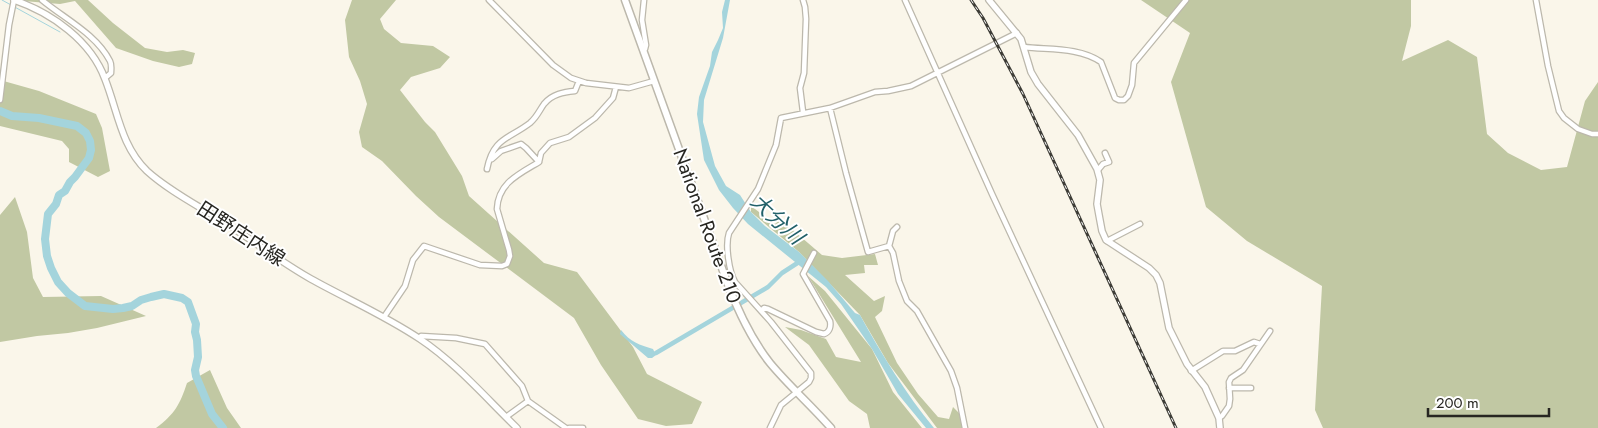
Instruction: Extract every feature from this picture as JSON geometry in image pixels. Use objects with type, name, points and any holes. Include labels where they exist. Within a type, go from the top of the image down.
[{"type":"highway","name":"National Route 210","points":[[625,0],[734,300],[748,331],[765,356],[831,428]]},
{"type":"main road","name":"田野庄内線","points":[[14,0],[39,10],[61,25],[92,56],[105,78],[118,122],[129,147],[140,163],[156,178],[296,270],[384,317],[420,339],[442,356],[517,428]]},
{"type":"main road","points":[[989,0],[1017,33],[1024,47],[1031,72],[1038,84],[1078,135],[1098,170],[1100,180],[1098,215],[1107,241],[1149,268],[1156,275],[1160,283],[1169,328],[1191,371],[1205,387],[1218,418],[1220,428]]},
{"type":"street","points":[[0,100],[14,0]]},
{"type":"street","points":[[42,0],[83,30],[97,44],[111,63],[111,73],[105,78]]},
{"type":"street","points":[[489,0],[556,68],[579,81],[616,87],[633,87],[654,81]]},
{"type":"street","points":[[643,50],[646,45],[642,20],[644,0]]},
{"type":"street","points":[[803,0],[806,19],[804,74],[800,88],[803,112]]},
{"type":"street","points":[[905,0],[992,194],[1101,428]]},
{"type":"street","points":[[1024,47],[1064,50],[1096,58],[1101,62],[1115,98],[1124,100],[1128,96],[1132,85],[1134,63],[1186,0]]},
{"type":"street","points":[[1536,0],[1548,66],[1560,111],[1564,118],[1578,129],[1598,134]]},
{"type":"street","points":[[770,428],[781,405],[810,380],[810,371],[737,284],[732,276],[727,240],[734,225],[757,191],[775,148],[781,118],[830,108],[876,92],[911,86],[1017,33]]},
{"type":"street","points":[[539,162],[521,144],[496,153],[488,169],[492,154],[502,140],[536,118],[546,102],[554,96],[562,92],[575,91],[579,81]]},
{"type":"street","points":[[539,162],[541,152],[550,143],[569,137],[595,118],[613,98],[616,87]]},
{"type":"street","points":[[830,108],[868,252],[889,246]]},
{"type":"street","points":[[1098,170],[1103,164],[1109,162],[1105,153]]},
{"type":"street","points":[[384,317],[405,286],[413,260],[424,246],[480,265],[502,266],[507,264],[510,256],[497,203],[510,180],[520,172],[539,162]]},
{"type":"street","points":[[1107,241],[1140,224]]},
{"type":"street","points":[[897,227],[893,230],[889,246],[893,253],[899,281],[907,301],[917,311],[951,370],[957,388],[965,428]]},
{"type":"street","points":[[761,311],[766,308],[771,309],[816,332],[827,333],[830,328],[830,321],[802,274],[814,253]]},
{"type":"street","points":[[1218,418],[1222,416],[1229,406],[1229,382],[1231,378],[1243,370],[1270,331]]},
{"type":"street","points":[[420,339],[421,336],[456,338],[485,344],[522,386],[528,401],[568,428],[583,428]]},
{"type":"street","points":[[1191,371],[1223,351],[1235,351],[1254,342],[1260,344]]},
{"type":"street","points":[[1229,388],[1251,388]]},
{"type":"street","points":[[506,417],[528,401]]},
{"type":"green space","points":[[11,0],[88,0],[145,48],[167,52],[183,50],[195,53],[192,64],[179,67],[153,61],[116,48],[75,1],[60,4]]},
{"type":"green space","points":[[352,0],[396,0],[380,19],[384,29],[401,43],[433,46],[450,57],[440,68],[411,77],[400,90],[435,132],[462,176],[469,196],[544,263],[577,272],[633,347],[647,374],[702,402],[692,424],[666,426],[638,419],[601,365],[574,318],[439,217],[382,161],[362,147],[359,132],[367,104],[360,81],[349,57],[345,20]]},
{"type":"green space","points":[[1141,0],[1411,0],[1411,26],[1402,61],[1448,40],[1477,57],[1487,134],[1508,153],[1541,170],[1567,167],[1585,101],[1598,82],[1598,428],[1323,428],[1315,410],[1322,286],[1247,241],[1206,207],[1171,82],[1190,33]]},
{"type":"green space","points":[[0,80],[39,91],[96,114],[102,128],[110,171],[98,177],[69,162],[69,149],[62,141],[0,126]]},
{"type":"green space","points":[[15,197],[27,232],[33,278],[43,297],[101,296],[146,316],[97,328],[0,342],[0,215]]},
{"type":"green space","points":[[751,206],[775,224],[780,219],[822,255],[842,258],[875,254],[878,265],[864,265],[865,273],[845,275],[874,301],[885,296],[882,311],[875,317],[897,363],[918,394],[938,417],[949,419],[953,407],[959,413],[963,428],[937,428],[888,363],[860,315],[799,252],[751,212]]},
{"type":"green space","points":[[808,276],[825,291],[872,349],[893,392],[922,428],[870,428],[867,414],[849,401],[809,345],[785,327],[801,330],[826,339],[836,357],[861,362]]},
{"type":"green space","points":[[210,370],[227,408],[241,428],[156,428],[176,408],[187,383]]},
{"type":"water","points":[[725,0],[730,0],[723,38],[704,100],[703,122],[715,166],[726,186],[740,195],[751,212],[765,226],[799,252],[828,281],[855,313],[860,315],[895,374],[934,428],[926,428],[898,394],[872,349],[841,304],[826,287],[748,224],[719,190],[704,160],[697,114],[699,97],[710,66],[712,52],[723,28],[722,12]]},
{"type":"water","points":[[621,330],[632,340],[653,349],[656,355],[648,358],[620,334]]},
{"type":"waterway","points":[[2,0],[60,32]]},
{"type":"waterway","points":[[0,111],[12,116],[39,118],[77,126],[86,133],[90,141],[91,150],[89,158],[65,191],[59,195],[56,204],[48,214],[45,239],[51,268],[58,282],[68,293],[85,306],[113,309],[123,308],[132,306],[141,300],[164,294],[182,298],[188,302],[196,324],[198,357],[195,370],[196,376],[212,414],[223,428]]},
{"type":"waterway","points":[[656,353],[768,287],[782,273],[799,262]]},
{"type":"railway","points":[[971,0],[983,18],[1023,94],[1176,428]]},
{"type":"water label","name":"大分川","points":[[777,219]]}]
